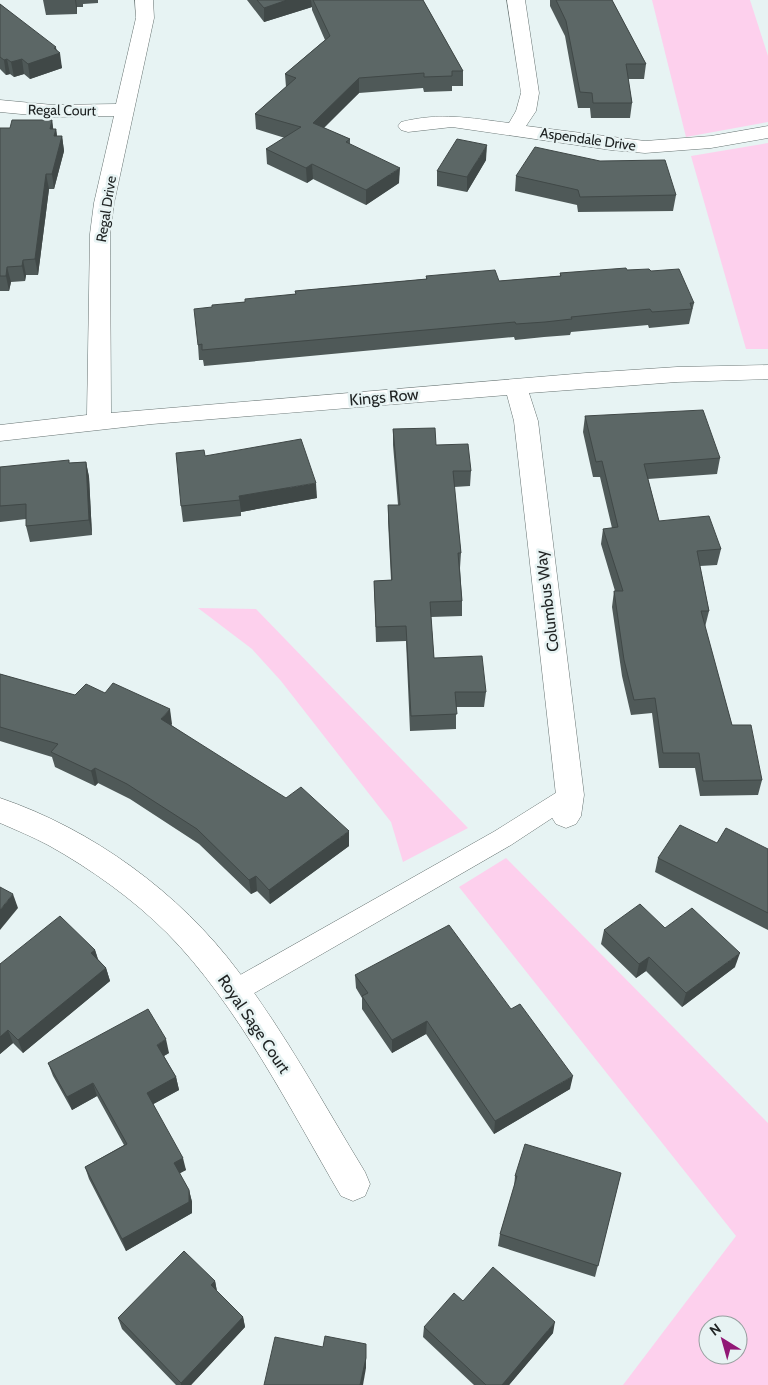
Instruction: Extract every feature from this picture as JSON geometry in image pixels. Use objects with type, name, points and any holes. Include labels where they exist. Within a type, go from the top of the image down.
[{"type":"street","name":"Regal Drive","points":[[99,421],[100,234],[104,204],[144,18],[144,0]]},
{"type":"street","points":[[515,129],[526,111],[530,93],[516,0]]},
{"type":"street","name":"Regal Court","points":[[0,106],[53,110],[125,110]]},
{"type":"street","name":"Aspendale Drive","points":[[408,126],[452,121],[611,144],[645,147],[711,142],[768,132]]},
{"type":"street","name":"Kings Row","points":[[0,433],[99,421],[516,386],[641,377],[768,372]]},
{"type":"street","name":"Columbus Way","points":[[516,386],[526,421],[568,805]]},
{"type":"street","name":"Royal Sage Court","points":[[0,810],[58,836],[121,876],[178,924],[235,991],[256,1022],[353,1184]]},
{"type":"lane","points":[[235,991],[503,838],[568,805]]},
{"type":"shaded area","points":[[652,0],[750,0],[768,56],[768,122],[686,137]]},
{"type":"shaded area","points":[[768,143],[768,349],[746,349],[691,156]]},
{"type":"shaded area","points":[[198,608],[256,609],[468,828],[403,862],[391,822],[281,681],[252,649]]},
{"type":"shaded area","points":[[506,858],[768,1123],[768,1385],[623,1385],[736,1236],[459,887]]},
{"type":"building","points":[[257,0],[287,0],[264,8]]},
{"type":"building","points":[[313,0],[423,0],[463,71],[452,71],[452,76],[424,77],[424,73],[359,78],[313,123],[350,139],[346,142],[400,168],[366,190],[312,164],[306,168],[266,149],[301,127],[255,114],[296,78],[285,74],[330,36]]},
{"type":"building","points":[[556,0],[612,0],[646,64],[626,64],[632,103],[593,103],[592,93],[580,92],[566,21]]},
{"type":"building","points":[[0,4],[56,47],[54,48],[60,53],[28,64],[22,59],[11,62],[0,57]]},
{"type":"building","points":[[12,120],[52,120],[50,129],[56,129],[54,136],[62,136],[52,174],[46,174],[35,259],[23,260],[22,266],[7,267],[6,276],[0,276],[0,128],[10,128]]},
{"type":"building","points":[[457,139],[487,145],[467,177],[437,171]]},
{"type":"building","points":[[535,147],[600,161],[665,160],[676,195],[580,197],[578,190],[516,176]]},
{"type":"building","points":[[626,268],[627,270],[649,269],[651,271],[679,269],[694,303],[690,303],[692,309],[652,312],[650,309],[571,317],[572,319],[545,322],[516,324],[515,322],[202,350],[202,344],[198,345],[194,309],[212,307],[212,305],[245,302],[245,299],[296,294],[295,291],[427,279],[426,276],[495,270],[499,281],[561,276],[560,273]]},
{"type":"building","points":[[703,410],[720,458],[644,464],[659,521],[709,516],[721,549],[697,551],[709,611],[701,611],[732,725],[751,725],[762,780],[703,781],[699,753],[663,753],[655,698],[634,700],[624,660],[614,591],[623,591],[603,529],[618,527],[602,461],[596,462],[585,416]]},
{"type":"building","points":[[435,428],[436,445],[468,444],[471,471],[453,471],[461,553],[458,553],[462,601],[430,602],[434,658],[482,656],[486,692],[455,692],[457,714],[411,716],[406,626],[376,627],[374,581],[392,580],[388,505],[400,505],[393,429]]},
{"type":"building","points":[[301,439],[316,483],[239,496],[240,500],[181,506],[176,453],[204,450],[205,456]]},
{"type":"building","points":[[69,460],[69,463],[86,462],[89,520],[26,526],[26,504],[0,506],[0,467]]},
{"type":"building","points":[[0,674],[75,695],[86,684],[105,693],[113,683],[170,709],[161,719],[286,798],[301,787],[349,831],[269,890],[256,876],[249,880],[197,829],[127,784],[95,768],[91,771],[51,752],[58,744],[0,727]]},
{"type":"building","points":[[680,825],[717,843],[726,828],[768,849],[768,913],[658,858]]},
{"type":"building","points":[[0,887],[13,894],[0,910]]},
{"type":"building","points":[[640,904],[665,928],[692,908],[740,953],[686,993],[649,957],[639,964],[604,930]]},
{"type":"building","points":[[60,916],[95,950],[91,953],[106,968],[18,1040],[8,1030],[0,1037],[0,964]]},
{"type":"building","points":[[449,925],[511,1009],[520,1004],[573,1076],[495,1121],[427,1021],[392,1040],[362,996],[368,993],[355,975]]},
{"type":"building","points":[[148,1009],[166,1039],[157,1045],[176,1077],[147,1093],[183,1158],[174,1163],[189,1190],[189,1202],[122,1239],[85,1167],[127,1144],[93,1083],[67,1097],[48,1063]]},
{"type":"building","points":[[525,1144],[621,1173],[598,1266],[500,1234]]},
{"type":"building","points":[[184,1251],[215,1281],[211,1285],[243,1317],[181,1383],[118,1318]]},
{"type":"building","points":[[493,1267],[555,1322],[502,1385],[486,1385],[424,1327],[454,1293],[463,1301]]},
{"type":"building","points":[[325,1336],[366,1344],[366,1358],[360,1385],[264,1385],[275,1337],[323,1347]]}]
